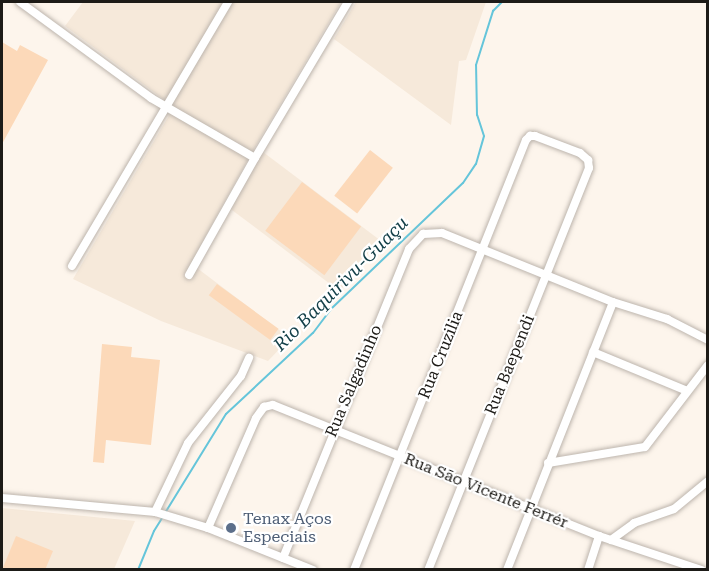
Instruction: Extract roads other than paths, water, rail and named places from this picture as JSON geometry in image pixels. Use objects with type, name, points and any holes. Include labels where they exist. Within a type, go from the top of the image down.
[{"type":"street","points":[[20,2],[164,106],[255,158]]},
{"type":"street","points":[[72,266],[164,106],[228,2]]},
{"type":"street","points":[[189,275],[255,158],[348,2]]},
{"type":"street","name":"Rua Cruzilia","points":[[354,570],[526,140],[530,136],[535,136],[580,153],[588,160]]},
{"type":"street","name":"Rua Baependi","points":[[428,570],[587,177],[588,160]]},
{"type":"street","name":"Rua Salgadinho","points":[[283,558],[333,430],[413,242],[429,232],[448,236],[483,250]]},
{"type":"street","points":[[483,250],[613,302],[667,319],[708,340]]},
{"type":"street","points":[[507,570],[613,302]]},
{"type":"street","points":[[593,352],[687,391]]},
{"type":"street","points":[[156,513],[188,443],[241,376],[249,358]]},
{"type":"street","points":[[548,463],[645,447],[708,365]]},
{"type":"street","name":"Rua São Vicente Ferrér","points":[[208,528],[256,418],[264,407],[273,405],[599,537],[701,570]]},
{"type":"street","points":[[611,540],[633,523],[661,515],[683,504],[708,481]]},
{"type":"street","points":[[2,498],[170,516],[208,528],[313,570]]},
{"type":"street","points":[[588,570],[599,537]]},
{"type":"waterway","name":"Rio Baquirivu-Guaçu","points":[[165,513],[226,414],[313,333],[332,308],[463,183],[476,164],[484,136],[477,115],[476,65],[493,11],[502,2]]},
{"type":"waterway","name":"Rio Baquirivu-Guaçu","points":[[138,570],[154,531],[162,518]]},
{"type":"place","name":"Tenax Aços Especiais","points":[[231,528]]}]
